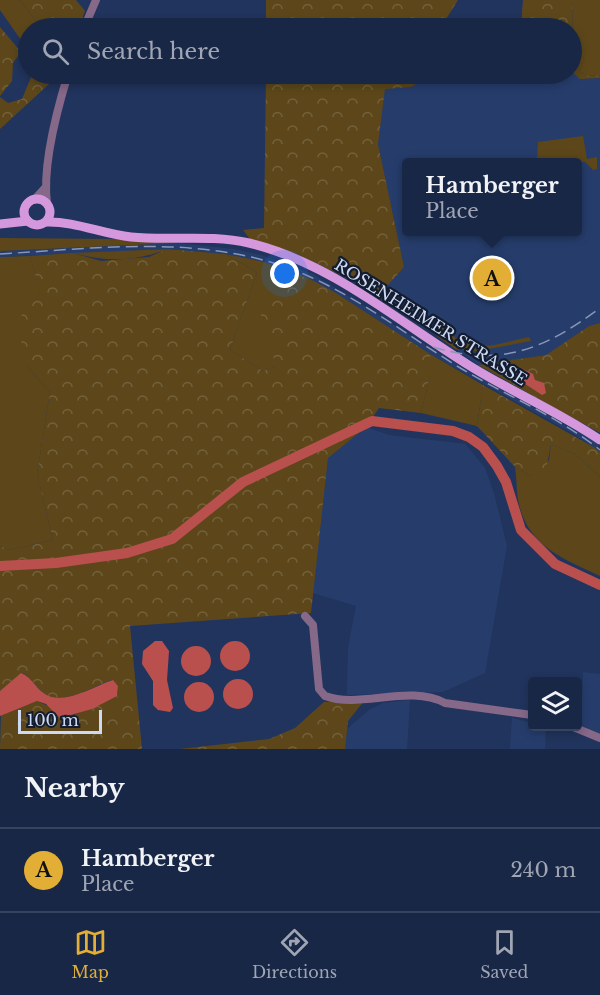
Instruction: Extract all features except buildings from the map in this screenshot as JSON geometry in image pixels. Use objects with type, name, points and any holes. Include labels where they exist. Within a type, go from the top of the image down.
[{"type":"main road","points":[[35,199],[49,207],[46,222],[37,225],[26,216],[28,202],[35,199]]},
{"type":"main road","name":"ROSENHEIMER STRASSE","points":[[49,207],[63,221]]},
{"type":"main road","points":[[0,224],[26,216]]},
{"type":"main road","name":"ROSENHEIMER STRASSE","points":[[46,222],[63,221],[131,237],[248,243],[288,257],[333,278],[472,368],[600,440]]},
{"type":"street","points":[[88,18],[96,0]]},
{"type":"street","points":[[49,207],[45,188],[66,84]]},
{"type":"street","points":[[35,199],[45,188]]},
{"type":"street","points":[[305,616],[313,625],[319,689],[325,696],[413,696],[435,698],[445,703],[528,714]]},
{"type":"street","points":[[582,731],[600,738]]},
{"type":"shaded area","points":[[600,78],[600,323],[589,326],[546,355],[478,365],[380,294],[404,267],[378,144],[385,88],[411,87],[416,84],[582,84],[582,79]]},
{"type":"shaded area","points":[[177,243],[234,249],[261,255],[313,274],[463,368],[598,443],[600,452],[572,433],[430,354],[336,293],[282,268],[225,254],[167,249],[0,257],[0,251]]},
{"type":"shaded area","points":[[521,368],[533,374],[535,380],[544,383],[546,393],[542,395],[516,378],[515,370]]},
{"type":"shaded area","points":[[366,427],[389,435],[465,444],[485,468],[494,493],[507,546],[485,673],[443,692],[347,695],[348,648],[356,606],[313,593],[328,458]]},
{"type":"shaded area","points":[[155,641],[162,641],[169,651],[167,680],[173,708],[170,712],[158,710],[153,705],[153,681],[142,664],[143,651]]},
{"type":"shaded area","points":[[235,641],[241,642],[249,650],[249,662],[241,670],[235,671],[229,670],[221,662],[220,656],[221,650],[229,642]]},
{"type":"shaded area","points":[[196,646],[202,647],[210,655],[210,667],[202,675],[196,676],[190,675],[182,667],[181,661],[182,655],[190,647]]},
{"type":"shaded area","points":[[583,672],[600,674],[600,734],[582,725]]},
{"type":"shaded area","points":[[21,673],[42,692],[53,697],[61,698],[79,694],[113,680],[118,686],[117,696],[92,709],[60,718],[46,704],[37,701],[0,716],[0,691]]},
{"type":"shaded area","points":[[238,679],[244,680],[252,688],[252,700],[244,708],[238,709],[232,708],[224,700],[223,694],[224,688],[232,680]]},
{"type":"shaded area","points":[[199,682],[205,683],[213,691],[213,703],[205,711],[199,712],[193,711],[185,703],[184,697],[185,691],[193,683]]},
{"type":"shaded area","points":[[410,700],[407,749],[345,749],[347,729],[370,709],[383,703]]},
{"type":"shaded area","points":[[512,718],[528,722],[528,731],[546,731],[545,749],[510,749]]},
{"type":"green space","points":[[0,0],[20,0],[34,18],[18,18],[18,36],[0,10]]},
{"type":"green space","points":[[20,0],[76,0],[85,11],[83,18],[34,18]]},
{"type":"green space","points":[[266,0],[458,0],[447,18],[266,18]]},
{"type":"green space","points":[[523,0],[573,0],[573,18],[522,18]]},
{"type":"green space","points":[[573,0],[600,0],[600,75],[589,76],[582,73],[582,18],[573,18]]},
{"type":"green space","points":[[0,27],[18,48],[18,56],[13,63],[12,81],[0,96]]},
{"type":"green space","points":[[582,73],[589,76],[600,75],[600,78],[582,79]]},
{"type":"green space","points":[[28,84],[49,84],[0,129],[0,97],[8,103],[22,99]]},
{"type":"green space","points":[[266,84],[416,84],[411,87],[385,89],[378,144],[404,267],[380,294],[297,254],[250,239],[243,230],[264,228]]},
{"type":"green space","points":[[583,136],[587,159],[597,157],[597,169],[593,170],[582,162],[582,158],[537,158],[538,142]]},
{"type":"green space","points":[[0,238],[118,239],[177,243],[0,251]]},
{"type":"green space","points":[[167,249],[143,256],[120,259],[97,258],[73,253]]},
{"type":"green space","points":[[167,249],[225,254],[257,272],[230,350],[263,371],[276,366],[260,312],[275,277],[306,277],[336,293],[430,354],[430,376],[421,413],[379,408],[366,427],[328,458],[311,613],[130,626],[142,749],[0,749],[1,714],[37,701],[71,716],[117,696],[118,686],[112,680],[78,694],[61,698],[53,697],[42,692],[22,673],[0,691],[0,546],[9,550],[53,540],[37,474],[50,392],[26,365],[17,321],[40,292],[30,256],[73,253],[101,261],[149,257]]},
{"type":"green space","points":[[225,254],[264,262],[306,277],[275,277],[276,366],[263,371],[230,350],[257,272]]},
{"type":"green space","points":[[30,256],[40,291],[26,365],[50,392],[37,474],[53,540],[9,550],[0,546],[0,257]]},
{"type":"green space","points":[[600,323],[600,433],[478,365],[546,355],[589,326]]},
{"type":"green space","points":[[442,327],[453,336],[474,345],[493,345],[529,337],[531,341],[477,351],[455,349],[437,336]]},
{"type":"green space","points":[[430,354],[483,385],[477,426],[421,413],[430,376]]},
{"type":"green space","points":[[483,385],[595,448],[600,452],[600,477],[575,454],[551,444],[545,475],[531,476],[515,467],[477,426]]},
{"type":"green space","points":[[551,444],[575,454],[600,477],[600,576],[550,550],[531,531],[524,519],[518,499],[515,467],[531,476],[549,460]]},
{"type":"green space","points":[[364,701],[348,721],[345,749],[180,749],[269,739],[295,728],[324,702]]},
{"type":"waterway","points":[[0,566],[56,563],[127,553],[172,539],[243,482],[372,421],[453,431],[469,437],[483,447],[506,482],[521,530],[555,564],[600,585]]},
{"type":"railway","points":[[0,254],[155,246],[232,253],[269,262],[306,275],[346,295],[462,369],[550,417],[600,450]]},
{"type":"railway","points":[[433,347],[458,353],[481,355],[522,350],[561,334],[600,308]]},
{"type":"place","name":"Hamberger","points":[[492,278]]}]
